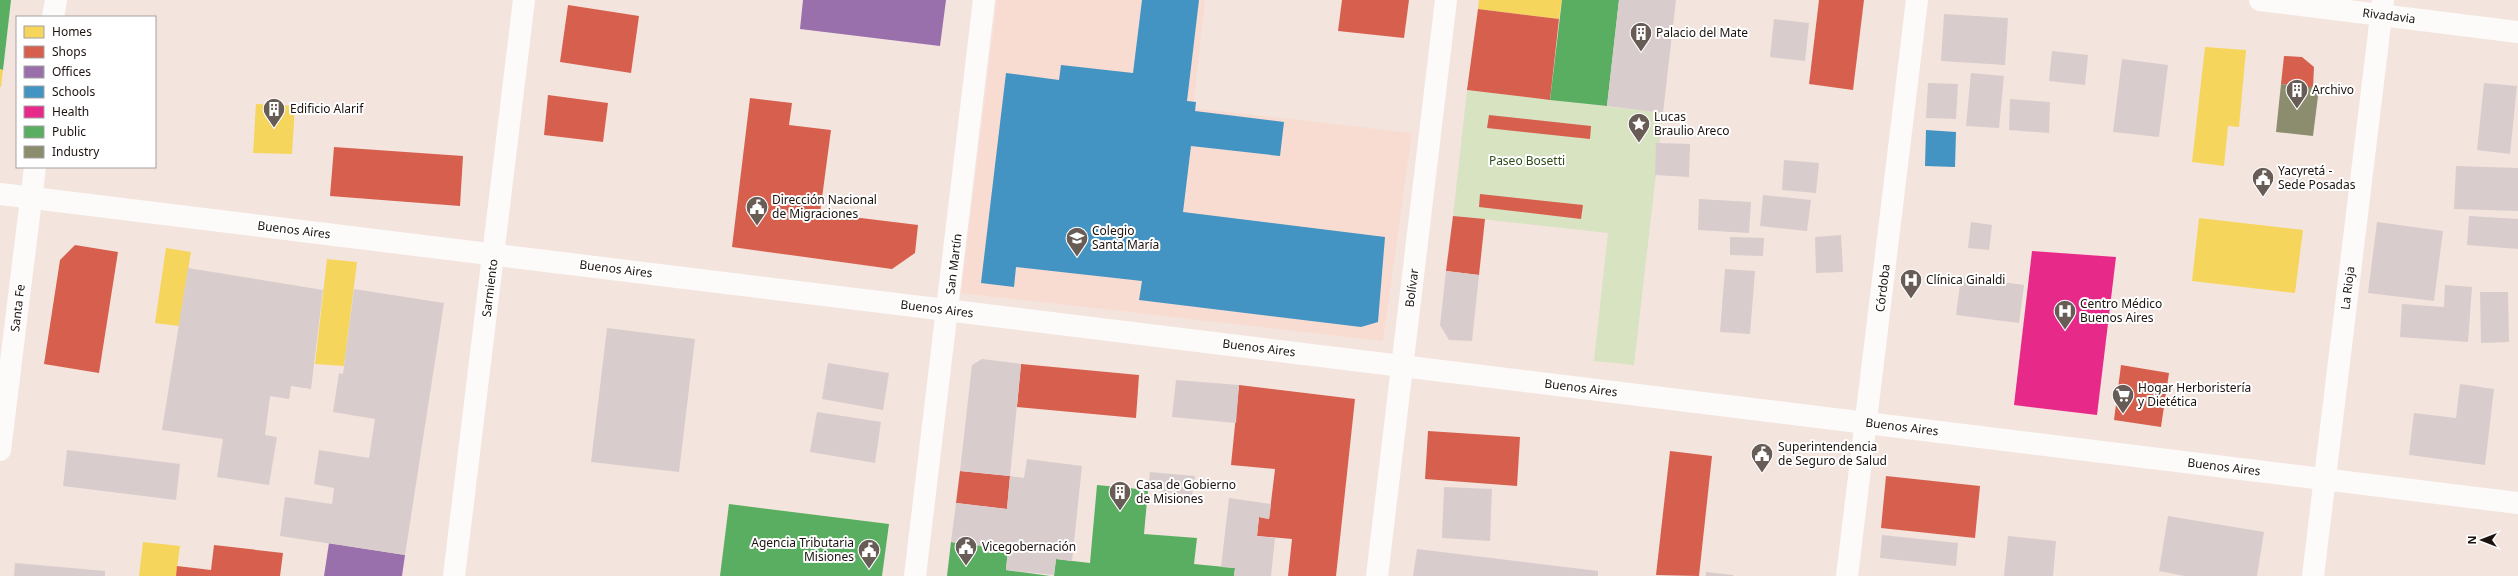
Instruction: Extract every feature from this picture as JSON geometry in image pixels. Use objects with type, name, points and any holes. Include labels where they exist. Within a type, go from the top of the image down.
[{"type":"street","points":[[54,16],[56,0]]},
{"type":"street","name":"Sarmiento","points":[[454,576],[524,0]]},
{"type":"street","name":"San Martín","points":[[915,576],[949,310],[984,0]]},
{"type":"street","name":"Bolívar","points":[[1377,576],[1446,0]]},
{"type":"street","name":"Córdoba","points":[[1847,576],[1917,0]]},
{"type":"street","name":"Rivadavia","points":[[2260,0],[2382,8],[2518,32]]},
{"type":"street","name":"La Rioja","points":[[2313,576],[2382,8]]},
{"type":"street","name":"Santa Fe","points":[[0,450],[35,168]]},
{"type":"street","name":"Buenos Aires","points":[[0,194],[2518,503]]},
{"type":"shaded area","points":[[997,0],[1205,0],[1193,108],[1412,133],[1383,341],[961,293]]},
{"type":"green space","name":"Paseo Bosetti","points":[[1467,90],[1663,113],[1634,365],[1594,361],[1608,233],[1453,216]]},
{"type":"building: Homes","points":[[1479,0],[1562,0],[1559,19],[1478,9]]},
{"type":"building: Homes","points":[[2205,47],[2246,50],[2239,127],[2228,126],[2224,166],[2192,162]]},
{"type":"building: Homes","points":[[0,69],[3,70],[1,87],[0,87]]},
{"type":"building: Homes","name":"Edificio Alarif","points":[[256,104],[295,106],[292,154],[253,153]]},
{"type":"building: Homes","points":[[2199,218],[2303,230],[2295,293],[2192,281]]},
{"type":"building: Homes","points":[[166,248],[191,252],[179,326],[155,323]]},
{"type":"building: Homes","points":[[327,259],[357,262],[344,366],[315,364]]},
{"type":"building: Homes","points":[[143,542],[180,546],[176,576],[139,576]]},
{"type":"building: Shops","points":[[1342,0],[1409,0],[1404,38],[1338,31]]},
{"type":"building: Shops","points":[[1819,0],[1864,0],[1853,90],[1809,84]]},
{"type":"building: Shops","points":[[568,5],[639,16],[631,73],[560,62]]},
{"type":"building: Shops","points":[[1478,9],[1559,19],[1550,100],[1467,90]]},
{"type":"building: Shops","points":[[2284,56],[2302,57],[2314,67],[2313,88],[2281,84]]},
{"type":"building: Shops","points":[[548,95],[608,103],[603,142],[544,135]]},
{"type":"building: Shops","points":[[750,98],[792,103],[789,125],[831,130],[820,213],[918,225],[915,253],[892,269],[732,247]]},
{"type":"building: Shops","points":[[1489,115],[1591,126],[1590,139],[1487,128]]},
{"type":"building: Shops","points":[[334,147],[463,156],[460,206],[330,196]]},
{"type":"building: Shops","points":[[1480,194],[1583,205],[1581,219],[1479,207]]},
{"type":"building: Shops","points":[[1453,216],[1485,219],[1479,275],[1446,271]]},
{"type":"building: Shops","points":[[75,245],[118,252],[99,373],[44,364],[60,260]]},
{"type":"building: Shops","points":[[1021,364],[1139,375],[1136,418],[1017,407]]},
{"type":"building: Shops","points":[[2121,365],[2169,373],[2161,427],[2114,420]]},
{"type":"building: Shops","points":[[1239,385],[1355,399],[1336,576],[1288,576],[1292,539],[1257,536],[1259,517],[1269,519],[1275,469],[1231,465]]},
{"type":"building: Shops","points":[[1428,431],[1520,437],[1517,486],[1425,479]]},
{"type":"building: Shops","points":[[1670,451],[1712,456],[1699,576],[1656,575]]},
{"type":"building: Shops","points":[[960,471],[1010,476],[1007,509],[956,503]]},
{"type":"building: Shops","points":[[1886,476],[1980,486],[1975,538],[1881,528]]},
{"type":"building: Shops","points":[[214,545],[283,553],[280,576],[176,576],[177,566],[211,570]]},
{"type":"building: Offices","points":[[803,0],[946,0],[940,46],[800,29]]},
{"type":"building: Offices","points":[[329,543],[405,555],[402,576],[324,576]]},
{"type":"building: Schools","points":[[1142,0],[1199,0],[1187,101],[1196,102],[1195,111],[1284,122],[1280,156],[1191,146],[1183,212],[1385,237],[1378,322],[1361,327],[1139,300],[1142,281],[1016,267],[1014,287],[981,283],[1006,73],[1059,80],[1061,65],[1133,73]]},
{"type":"building: Schools","points":[[1926,130],[1956,132],[1955,167],[1925,166]]},
{"type":"building: Health","name":"Centro Médico Buenos Aires","points":[[2032,251],[2116,257],[2097,415],[2014,405]]},
{"type":"building: Public","points":[[0,0],[11,0],[3,70],[0,69]]},
{"type":"building: Public","points":[[1562,0],[1619,0],[1607,106],[1550,100]]},
{"type":"building: Public","name":"Casa de Gobierno de Misiones","points":[[1097,485],[1148,490],[1144,534],[1197,538],[1194,564],[1235,568],[1234,576],[1054,576],[1056,559],[1090,563]]},
{"type":"building: Public","points":[[729,504],[889,524],[882,576],[720,576]]},
{"type":"building: Public","points":[[951,542],[1008,549],[1006,570],[1050,576],[947,576]]},
{"type":"building: Industry","name":"Archivo","points":[[2281,84],[2319,88],[2313,136],[2276,132]]},
{"type":"building: Other","name":"Palacio del Mate","points":[[1619,0],[1676,0],[1663,113],[1607,106]]},
{"type":"building: Other","points":[[1944,14],[2008,18],[2005,65],[1941,61]]},
{"type":"building: Other","points":[[1774,19],[1809,23],[1805,61],[1770,57]]},
{"type":"building: Other","points":[[2052,51],[2088,55],[2085,85],[2049,81]]},
{"type":"building: Other","points":[[2122,59],[2168,65],[2159,137],[2113,132]]},
{"type":"building: Other","points":[[1971,73],[2004,76],[1999,128],[1966,126]]},
{"type":"building: Other","points":[[1928,83],[1958,84],[1956,119],[1926,118]]},
{"type":"building: Other","points":[[2484,83],[2517,86],[2510,154],[2477,150]]},
{"type":"building: Other","points":[[2010,99],[2050,102],[2049,133],[2009,130]]},
{"type":"building: Other","points":[[1656,143],[1690,144],[1689,177],[1655,175]]},
{"type":"building: Other","points":[[1784,160],[1819,163],[1816,193],[1782,190]]},
{"type":"building: Other","points":[[2456,166],[2518,168],[2518,211],[2454,209]]},
{"type":"building: Other","points":[[1763,195],[1811,200],[1807,231],[1760,226]]},
{"type":"building: Other","points":[[1699,199],[1751,202],[1749,233],[1698,230]]},
{"type":"building: Other","points":[[2469,216],[2518,219],[2518,249],[2467,245]]},
{"type":"building: Other","points":[[1971,222],[1992,225],[1989,250],[1968,248]]},
{"type":"building: Other","points":[[2377,222],[2443,231],[2434,301],[2368,293]]},
{"type":"building: Other","points":[[1841,235],[1843,272],[1816,273],[1815,237]]},
{"type":"building: Other","points":[[1730,237],[1764,238],[1763,256],[1730,255]]},
{"type":"building: Other","points":[[188,268],[323,290],[311,389],[291,386],[289,399],[270,396],[265,435],[277,437],[269,485],[217,477],[223,439],[162,430]]},
{"type":"building: Other","points":[[1725,269],[1755,271],[1750,334],[1720,332]]},
{"type":"building: Other","points":[[1446,271],[1479,275],[1472,341],[1449,340],[1440,325]]},
{"type":"building: Other","points":[[1961,277],[2024,285],[2019,323],[1956,315]]},
{"type":"building: Other","points":[[2445,285],[2472,287],[2468,342],[2400,337],[2402,304],[2444,307]]},
{"type":"building: Other","points":[[354,289],[444,303],[405,555],[280,536],[285,497],[332,504],[334,488],[314,484],[319,450],[369,458],[375,419],[333,412],[339,373],[343,374]]},
{"type":"building: Other","points":[[2480,292],[2508,292],[2509,342],[2481,343]]},
{"type":"building: Other","points":[[607,328],[695,339],[679,472],[591,462]]},
{"type":"building: Other","points":[[982,359],[1021,364],[1010,476],[960,471],[972,365]]},
{"type":"building: Other","points":[[828,363],[889,373],[883,410],[822,399]]},
{"type":"building: Other","points":[[1176,380],[1239,385],[1236,423],[1172,417]]},
{"type":"building: Other","points":[[2460,384],[2494,389],[2485,465],[2409,455],[2414,413],[2456,418]]},
{"type":"building: Other","points":[[817,412],[881,422],[875,463],[810,452]]},
{"type":"building: Other","points":[[67,450],[180,464],[176,500],[63,486]]},
{"type":"building: Other","points":[[1027,459],[1082,466],[1072,561],[1056,559],[1054,575],[1006,570],[1008,549],[951,542],[956,503],[1007,509],[1010,476],[1024,478]]},
{"type":"building: Other","points":[[1150,472],[1195,476],[1192,495],[1148,490]]},
{"type":"building: Other","points":[[1444,487],[1492,489],[1490,541],[1442,538]]},
{"type":"building: Other","points":[[1229,498],[1271,504],[1269,519],[1259,517],[1257,536],[1275,538],[1271,576],[1234,576],[1235,568],[1221,567]]},
{"type":"building: Other","points":[[2168,516],[2264,532],[2257,576],[2185,576],[2159,571]]},
{"type":"building: Other","points":[[1882,535],[1958,543],[1956,566],[1880,558]]},
{"type":"building: Other","points":[[2008,536],[2056,541],[2053,576],[2004,576]]},
{"type":"building: Other","points":[[1417,549],[1598,571],[1598,576],[1413,576]]},
{"type":"building: Other","points":[[15,563],[105,571],[105,576],[14,576]]},
{"type":"building: Other","points":[[1706,572],[1733,575],[1733,576],[1706,576]]},
{"type":"place","name":"Palacio del Mate","points":[[1641,52]]},
{"type":"place","name":"Archivo","points":[[2297,110]]},
{"type":"place","name":"Edificio Alarif","points":[[274,128]]},
{"type":"place","name":"Lucas Braulio Areco","points":[[1639,144]]},
{"type":"place","name":"Yacyretá - Sede Posadas","points":[[2263,198]]},
{"type":"place","name":"Dirección Nacional de Migraciones","points":[[757,226]]},
{"type":"place","name":"Colegio Santa María","points":[[1077,258]]},
{"type":"place","name":"Clínica Ginaldi","points":[[1911,300]]},
{"type":"place","name":"Centro Médico Buenos Aires","points":[[2065,330]]},
{"type":"place","name":"Hogar Herboristería y Dietética","points":[[2123,414]]},
{"type":"place","name":"Superintendencia de Seguro de Salud","points":[[1762,474]]},
{"type":"place","name":"Casa de Gobierno de Misiones","points":[[1120,512]]},
{"type":"place","name":"Vicegobernación","points":[[966,566]]},
{"type":"place","name":"Agencia Tributaria Misiones","points":[[869,570]]}]
